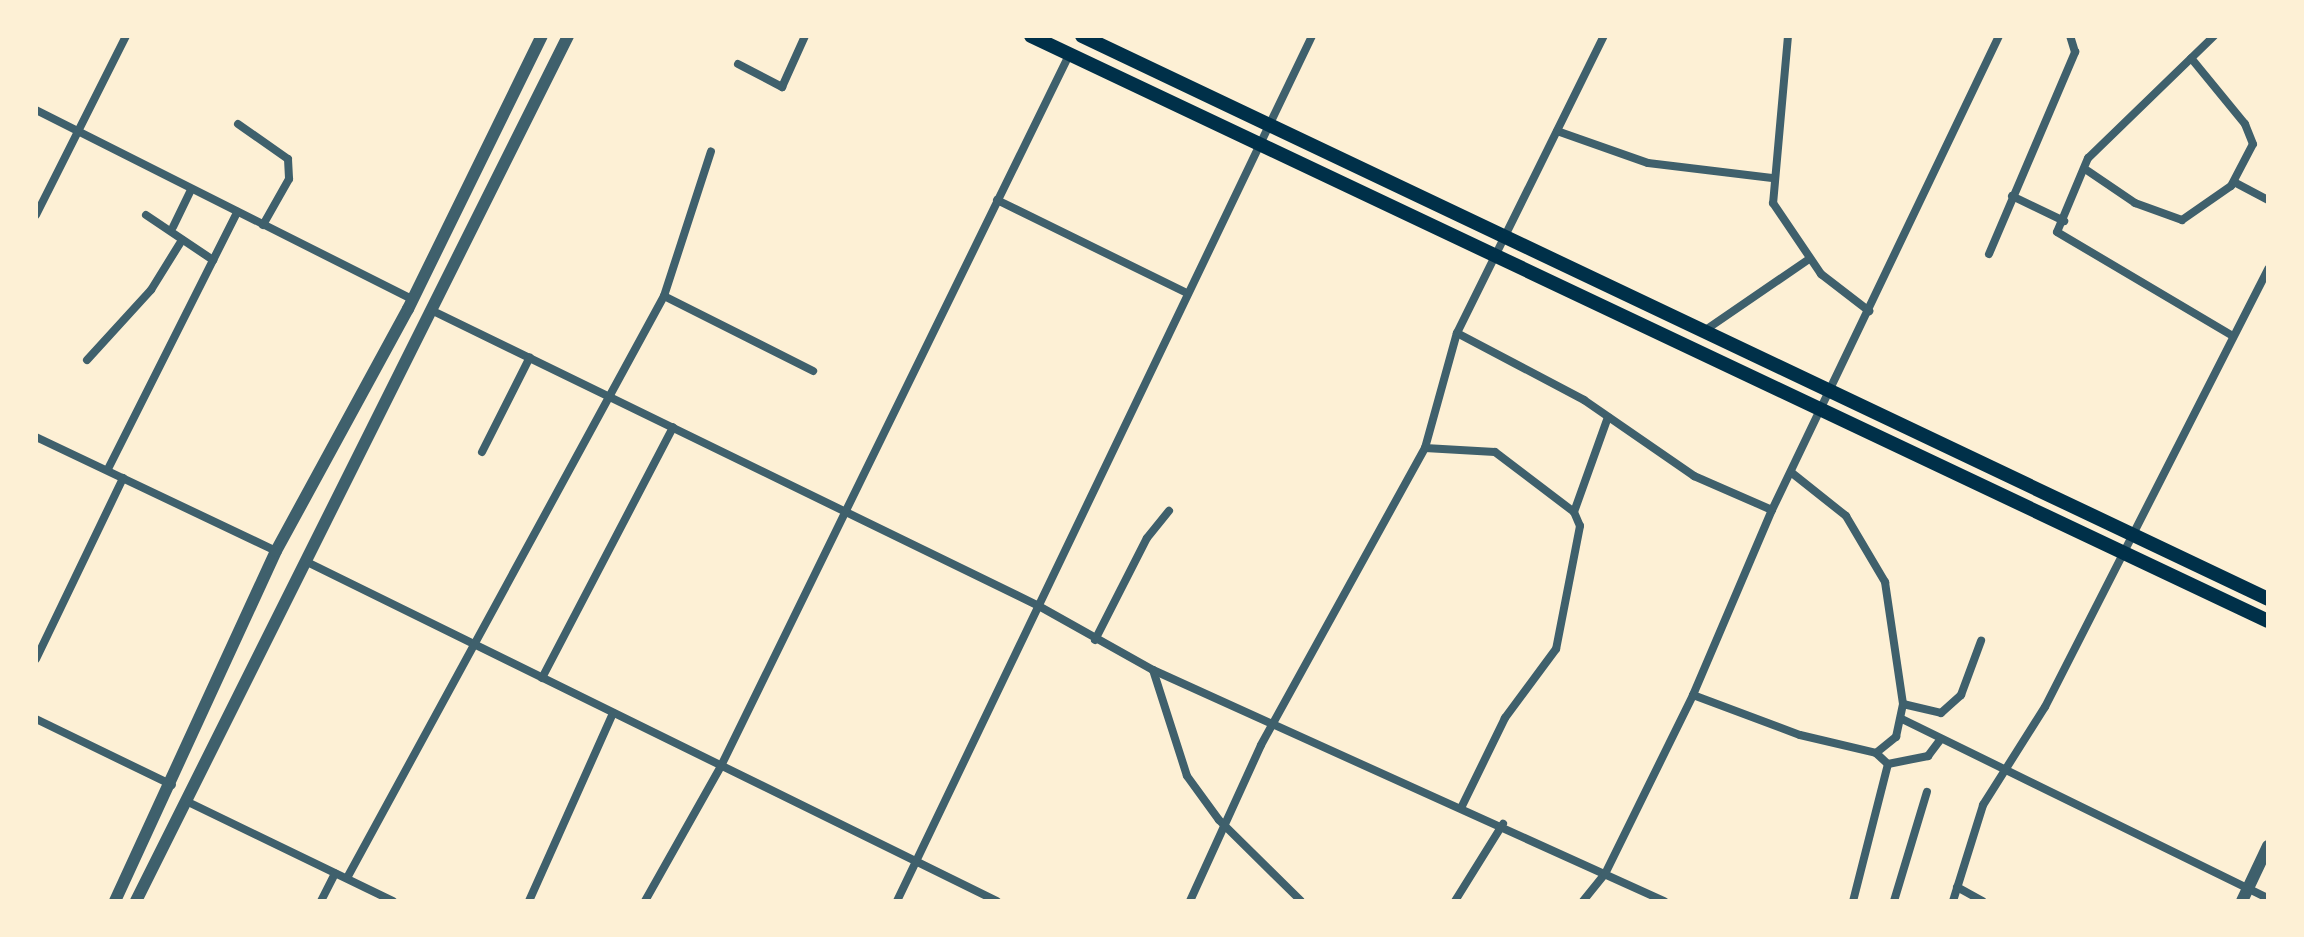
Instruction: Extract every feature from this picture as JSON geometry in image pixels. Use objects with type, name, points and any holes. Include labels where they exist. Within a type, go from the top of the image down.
[{"type":"main road","points":[[1031,36],[2268,621]]},
{"type":"main road","points":[[1082,36],[1507,232],[1829,393],[2268,599]]},
{"type":"street","points":[[36,215],[81,132],[126,36]]},
{"type":"street","points":[[115,901],[173,786],[276,551],[413,300],[542,36]]},
{"type":"street","points":[[136,901],[568,36]]},
{"type":"street","points":[[738,64],[782,87],[805,36]]},
{"type":"street","points":[[897,901],[1312,36]]},
{"type":"street","points":[[1190,901],[1274,722],[1425,448],[1457,333],[1604,36]]},
{"type":"street","points":[[1788,36],[1772,178],[1780,221],[1809,259],[1869,311]]},
{"type":"street","points":[[1585,900],[1605,874],[1693,695],[1772,510],[1999,36]]},
{"type":"street","points":[[1989,254],[2075,52],[2070,36]]},
{"type":"street","points":[[2214,36],[2107,134],[2088,158],[2088,171],[2057,232],[2233,336]]},
{"type":"street","points":[[645,901],[721,766],[1069,55]]},
{"type":"street","points":[[2088,171],[2135,203],[2182,220],[2234,182],[2253,144],[2245,124],[2191,58]]},
{"type":"street","points":[[36,110],[413,300]]},
{"type":"street","points":[[238,124],[288,159],[289,179],[263,225]]},
{"type":"street","points":[[1557,131],[1648,163],[1772,178]]},
{"type":"street","points":[[347,878],[606,394],[664,296],[711,151]]},
{"type":"street","points":[[2234,182],[2268,200]]},
{"type":"street","points":[[173,227],[191,190]]},
{"type":"street","points":[[2012,196],[2064,221]]},
{"type":"street","points":[[997,200],[1187,293]]},
{"type":"street","points":[[108,469],[237,212]]},
{"type":"street","points":[[146,215],[173,227],[182,240],[213,260]]},
{"type":"street","points":[[87,360],[151,290],[182,240]]},
{"type":"street","points":[[1704,331],[1809,259]]},
{"type":"street","points":[[1953,901],[1983,805],[2005,772],[2268,269]]},
{"type":"street","points":[[664,296],[813,371]]},
{"type":"street","points":[[431,310],[1037,605],[1153,670],[1503,824],[1664,901]]},
{"type":"street","points":[[1457,333],[1608,417],[1694,476],[1772,510]]},
{"type":"street","points":[[482,452],[530,357]]},
{"type":"street","points":[[1574,512],[1608,417]]},
{"type":"street","points":[[542,678],[673,427]]},
{"type":"street","points":[[36,437],[276,551]]},
{"type":"street","points":[[1425,448],[1495,452],[1574,512],[1580,526],[1556,649],[1505,718],[1462,806]]},
{"type":"street","points":[[1792,473],[1846,516],[1885,582],[1904,720],[1876,753]]},
{"type":"street","points":[[36,659],[123,478]]},
{"type":"street","points":[[1095,640],[1147,538],[1169,511]]},
{"type":"street","points":[[305,561],[997,901]]},
{"type":"street","points":[[1903,704],[1941,713],[1961,695],[1981,641]]},
{"type":"street","points":[[1153,670],[1187,776],[1227,826],[1301,901]]},
{"type":"street","points":[[1693,695],[1800,735],[1876,753],[1888,764]]},
{"type":"street","points":[[529,901],[613,713]]},
{"type":"street","points":[[36,719],[173,786]]},
{"type":"street","points":[[1904,720],[2268,898]]},
{"type":"street","points":[[1888,764],[1928,756],[1941,739]]},
{"type":"street","points":[[1853,901],[1888,764]]},
{"type":"street","points":[[1894,901],[1927,792]]},
{"type":"street","points":[[186,801],[393,901]]},
{"type":"street","points":[[1455,901],[1503,824]]},
{"type":"street","points":[[2242,901],[2268,846]]},
{"type":"street","points":[[321,901],[335,873]]},
{"type":"street","points":[[1957,887],[1982,901]]}]
